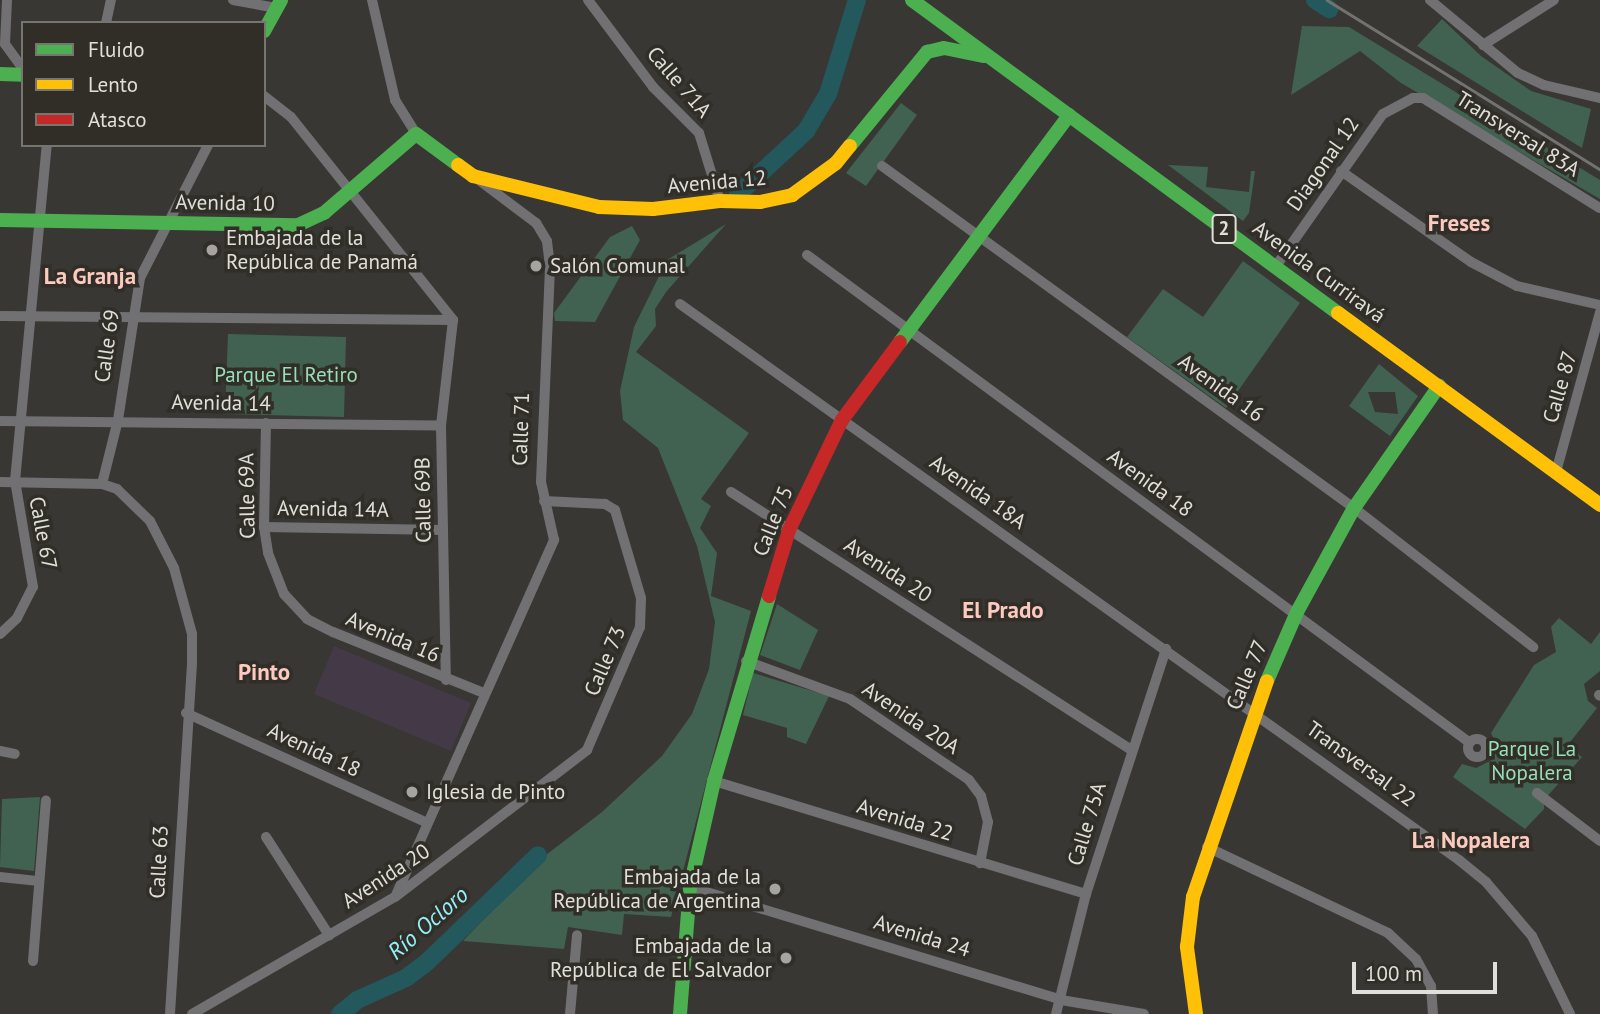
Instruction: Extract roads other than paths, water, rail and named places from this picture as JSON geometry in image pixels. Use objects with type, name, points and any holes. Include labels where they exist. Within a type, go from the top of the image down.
[{"type":"main road","name":"Avenida Curriravá","points":[[912,0],[1600,505]]},
{"type":"main road","points":[[266,27],[279,4]]},
{"type":"main road","name":"Avenida 12","points":[[473,176],[618,209],[720,201],[760,202],[792,195],[836,163],[927,52],[944,48],[987,57]]},
{"type":"main road","points":[[0,74],[21,75]]},
{"type":"main road","name":"Calle 75","points":[[680,1014],[690,887],[714,781],[746,661],[789,530],[842,419],[1069,115]]},
{"type":"main road","name":"Calle 71","points":[[416,134],[473,176]]},
{"type":"main road","name":"Avenida 10","points":[[0,220],[298,225],[324,213],[416,134]]},
{"type":"main road","name":"Calle 77","points":[[1196,1014],[1187,947],[1193,897],[1254,710],[1297,612],[1354,508],[1439,386]]},
{"type":"street","points":[[7,0],[3,48],[21,67]]},
{"type":"street","points":[[106,21],[111,0]]},
{"type":"street","points":[[233,0],[279,4]]},
{"type":"street","name":"Calle 71","points":[[372,0],[395,100],[416,134]]},
{"type":"street","name":"Calle 71A","points":[[588,0],[653,87],[699,133],[720,201]]},
{"type":"street","points":[[1430,0],[1518,73],[1544,85],[1600,98]]},
{"type":"street","points":[[1483,45],[1554,0]]},
{"type":"street","points":[[0,316],[453,320],[447,307],[291,117],[266,98]]},
{"type":"street","name":"Diagonal 12","points":[[1276,266],[1383,114],[1413,98]]},
{"type":"street","name":"Transversal 83A","points":[[1413,98],[1423,98],[1600,208]]},
{"type":"street","name":"Calle 67","points":[[2,629],[18,618],[33,587],[15,481],[47,147]]},
{"type":"street","name":"Calle 69","points":[[102,484],[118,420],[131,317],[140,278],[207,147]]},
{"type":"street","name":"Avenida 16","points":[[882,166],[1354,508],[1533,647]]},
{"type":"street","points":[[1341,171],[1494,274],[1517,286],[1600,304]]},
{"type":"street","name":"Calle 71","points":[[395,897],[425,822],[551,553],[554,530],[544,501],[540,461],[550,266],[547,241],[536,223],[473,176]]},
{"type":"street","name":"Avenida 18","points":[[807,255],[1297,612],[1470,743]]},
{"type":"street","name":"Avenida 18A","points":[[680,304],[1254,710]]},
{"type":"street","name":"Calle 87","points":[[1556,472],[1600,312]]},
{"type":"street","name":"Calle 69B","points":[[446,680],[441,426],[453,320]]},
{"type":"street","name":"Avenida 14","points":[[0,421],[118,420],[441,426]]},
{"type":"street","name":"Calle 69A","points":[[266,423],[264,527],[275,576],[292,604]]},
{"type":"street","points":[[0,482],[102,484]]},
{"type":"street","name":"Calle 63","points":[[102,484],[117,489],[150,521],[174,568],[192,634],[170,1014]]},
{"type":"street","name":"Avenida 20","points":[[731,492],[1130,750]]},
{"type":"street","name":"Calle 73","points":[[544,501],[610,506],[618,517],[643,614],[587,750]]},
{"type":"street","name":"Avenida 14A","points":[[264,527],[443,530]]},
{"type":"street","name":"Avenida 16","points":[[292,604],[333,632],[446,680],[484,693]]},
{"type":"street","name":"Calle 75A","points":[[1056,1014],[1086,894],[1130,750],[1166,649]]},
{"type":"street","name":"Avenida 20A","points":[[746,661],[850,699],[969,780],[981,796],[988,822],[980,863]]},
{"type":"street","name":"Transversal 22","points":[[1254,710],[1486,882],[1532,936],[1570,1014]]},
{"type":"street","name":"Avenida 18","points":[[186,713],[425,822]]},
{"type":"street","name":"Avenida 20","points":[[192,1014],[395,897],[587,750]]},
{"type":"street","points":[[0,751],[15,754]]},
{"type":"street","name":"Avenida 22","points":[[714,781],[1086,894]]},
{"type":"street","points":[[1537,793],[1600,841]]},
{"type":"street","points":[[33,961],[37,881],[47,801]]},
{"type":"street","points":[[266,836],[329,935]]},
{"type":"street","points":[[1208,847],[1388,933],[1416,959],[1431,986],[1433,1014]]},
{"type":"street","points":[[0,877],[37,881]]},
{"type":"street","name":"Avenida 24","points":[[690,887],[1061,1000],[1144,1014]]},
{"type":"street","points":[[570,1014],[577,935]]},
{"type":"waterway","name":"Río Ocloro","points":[[738,194],[806,131],[828,94],[857,0]]},
{"type":"waterway","name":"Río Ocloro","points":[[1315,0],[1329,9]]},
{"type":"waterway","name":"Río Ocloro","points":[[340,1014],[357,1000],[406,978],[427,962],[538,855]]},
{"type":"railway","points":[[1327,0],[1600,169]]},
{"type":"place","name":"Embajada de la República de Panamá","points":[[212,250]]},
{"type":"place","name":"Salón Comunal","points":[[536,266]]},
{"type":"place","name":"Iglesia de Pinto","points":[[412,792]]},
{"type":"place","name":"Embajada de la República de Argentina","points":[[775,889]]},
{"type":"place","name":"Embajada de la República de El Salvador","points":[[786,958]]},
{"type":"district","name":"Freses","points":[[1459,223]]},
{"type":"district","name":"La Granja","points":[[90,276]]},
{"type":"district","name":"El Prado","points":[[1003,610]]},
{"type":"district","name":"Pinto","points":[[264,672]]},
{"type":"district","name":"La Nopalera","points":[[1471,840]]},
{"type":"park label","name":"Parque El Retiro","points":[[286,375]]},
{"type":"park label","name":"Parque La Nopalera","points":[[1532,761]]}]
